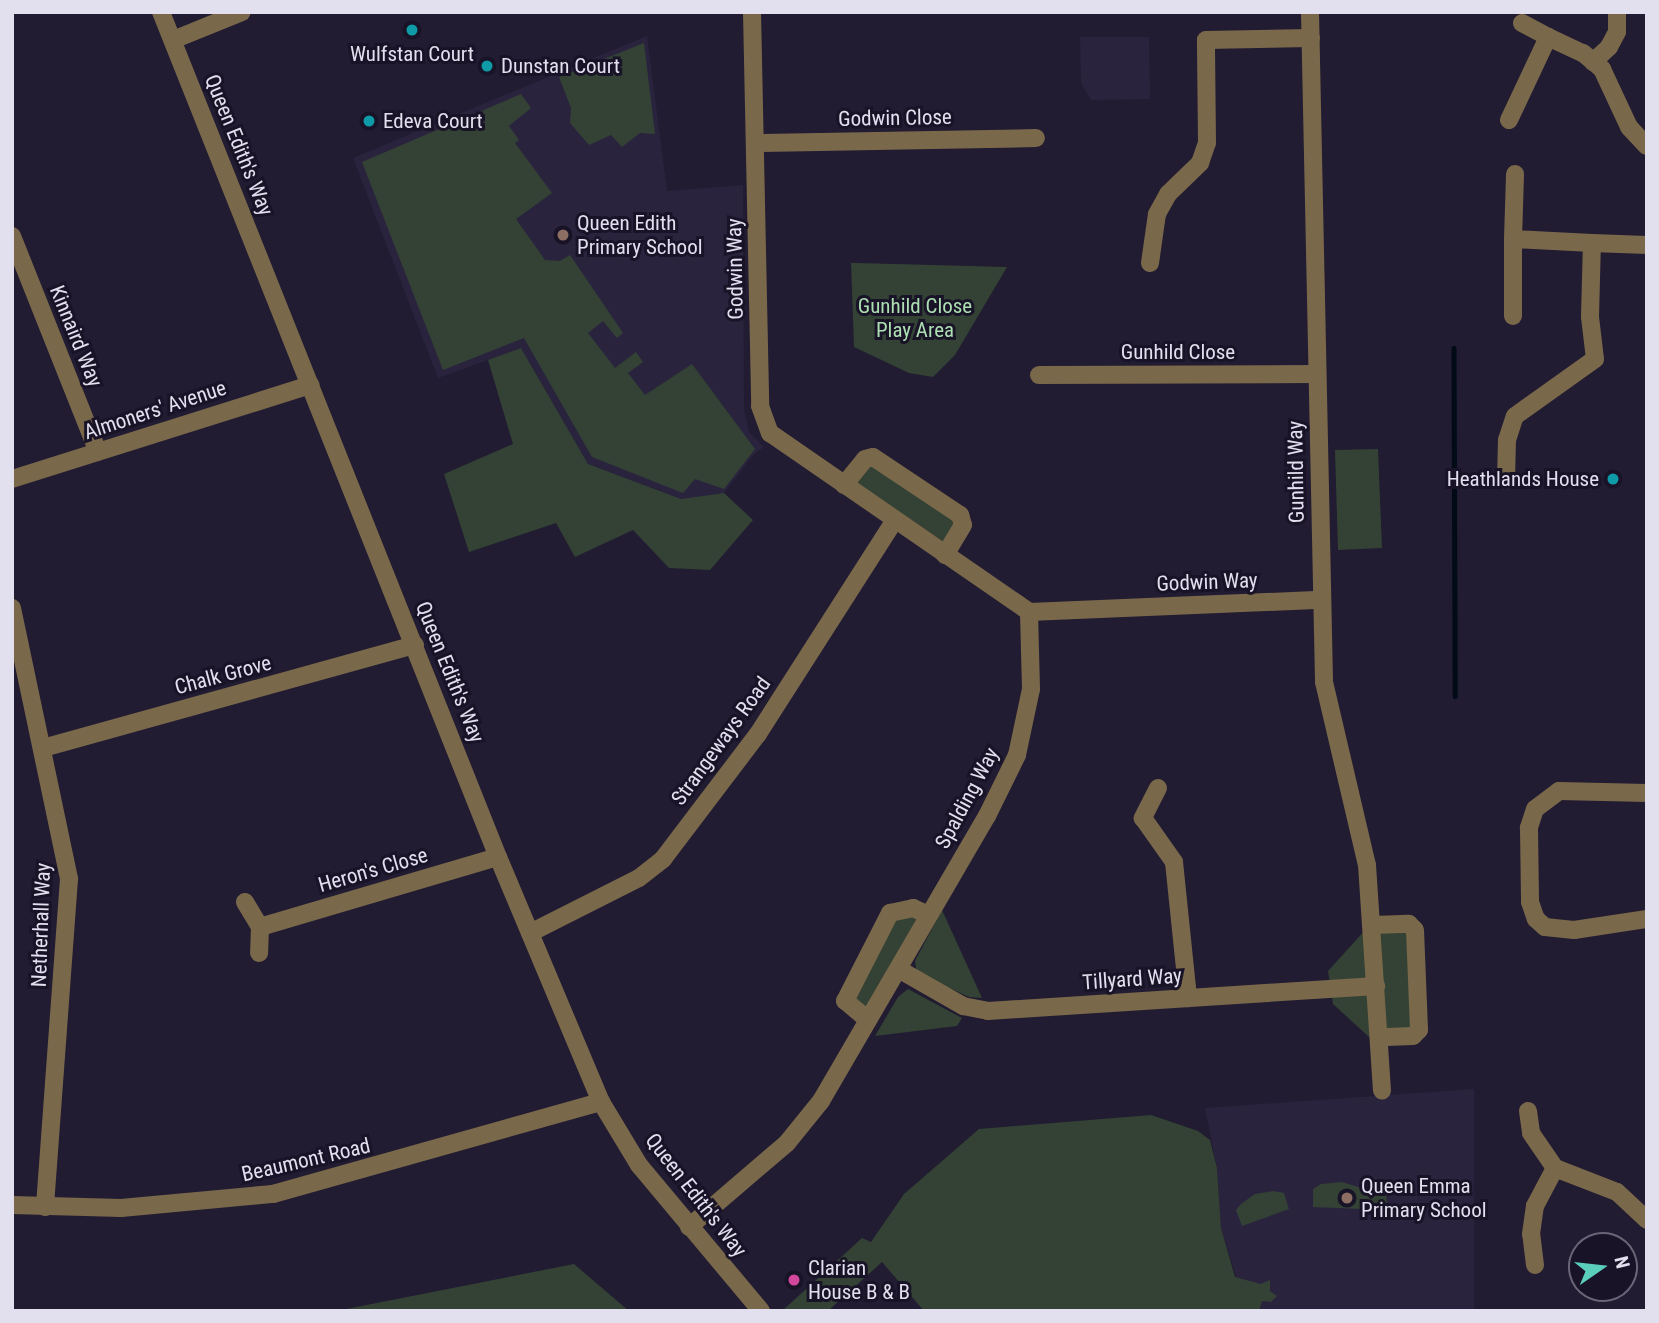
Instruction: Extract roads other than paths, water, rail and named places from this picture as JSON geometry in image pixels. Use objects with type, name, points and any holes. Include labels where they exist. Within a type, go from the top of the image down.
[{"type":"street","name":"Queen Edith's Way","points":[[161,12],[498,857],[601,1102],[639,1165],[761,1311]]},
{"type":"street","points":[[173,40],[242,12]]},
{"type":"street","name":"Godwin Way","points":[[752,12],[763,422],[770,433],[1029,612],[1321,600]]},
{"type":"street","name":"Gunhild Way","points":[[1310,12],[1324,682],[1367,865],[1382,1091]]},
{"type":"street","points":[[1593,62],[1609,47],[1617,32],[1617,12]]},
{"type":"street","points":[[1522,23],[1602,69],[1629,127],[1647,146]]},
{"type":"street","points":[[1509,120],[1548,37]]},
{"type":"street","points":[[1150,263],[1157,214],[1168,194],[1200,163],[1207,143],[1206,40],[1311,38]]},
{"type":"street","name":"Godwin Close","points":[[755,143],[1036,138]]},
{"type":"street","points":[[1513,316],[1514,174]]},
{"type":"street","name":"Kinnaird Way","points":[[12,236],[98,452]]},
{"type":"street","points":[[1514,239],[1647,244]]},
{"type":"street","points":[[1506,480],[1507,440],[1515,415],[1595,359],[1590,317],[1592,243]]},
{"type":"street","name":"Gunhild Close","points":[[1039,375],[1316,374]]},
{"type":"street","name":"Almoners' Avenue","points":[[12,479],[311,385]]},
{"type":"street","points":[[844,485],[865,459],[873,457],[960,515],[963,525],[945,555]]},
{"type":"street","name":"Strangeways Road","points":[[530,933],[639,878],[663,859],[758,734],[895,520]]},
{"type":"street","name":"Netherhall Way","points":[[12,608],[69,879],[45,1207]]},
{"type":"street","name":"Spalding Way","points":[[689,1227],[787,1143],[821,1101],[900,970],[1017,755],[1031,689],[1029,612]]},
{"type":"street","name":"Chalk Grove","points":[[43,748],[415,645]]},
{"type":"street","points":[[1158,788],[1143,817],[1174,862],[1188,998]]},
{"type":"street","points":[[1647,793],[1559,791],[1535,809],[1529,841],[1530,902],[1536,919],[1545,927],[1574,930],[1647,918]]},
{"type":"street","name":"Heron's Close","points":[[260,927],[498,857]]},
{"type":"street","points":[[245,902],[260,927],[259,953]]},
{"type":"street","points":[[868,1020],[845,1001],[890,913],[913,908],[929,915]]},
{"type":"street","points":[[1373,925],[1409,924],[1415,930],[1419,1030],[1413,1037],[1380,1037]]},
{"type":"street","name":"Tillyard Way","points":[[900,970],[963,1006],[988,1011],[1376,986]]},
{"type":"street","name":"Beaumont Road","points":[[12,1205],[121,1208],[272,1194],[601,1102]]},
{"type":"street","points":[[1528,1111],[1531,1133],[1555,1168],[1617,1192],[1647,1220]]},
{"type":"street","points":[[1535,1265],[1531,1234],[1535,1206],[1555,1168]]},
{"type":"waterway","points":[[1454,348],[1455,696]]},
{"type":"place","name":"Wulfstan Court","points":[[412,30]]},
{"type":"place","name":"Dunstan Court","points":[[487,66]]},
{"type":"place","name":"Edeva Court","points":[[369,121]]},
{"type":"place","name":"Queen Edith Primary School","points":[[563,235]]},
{"type":"place","name":"Heathlands House","points":[[1613,479]]},
{"type":"place","name":"Queen Emma Primary School","points":[[1347,1198]]},
{"type":"place","name":"Clarian House B & B","points":[[794,1280]]},
{"type":"park label","name":"Gunhild Close Play Area","points":[[915,318]]}]
